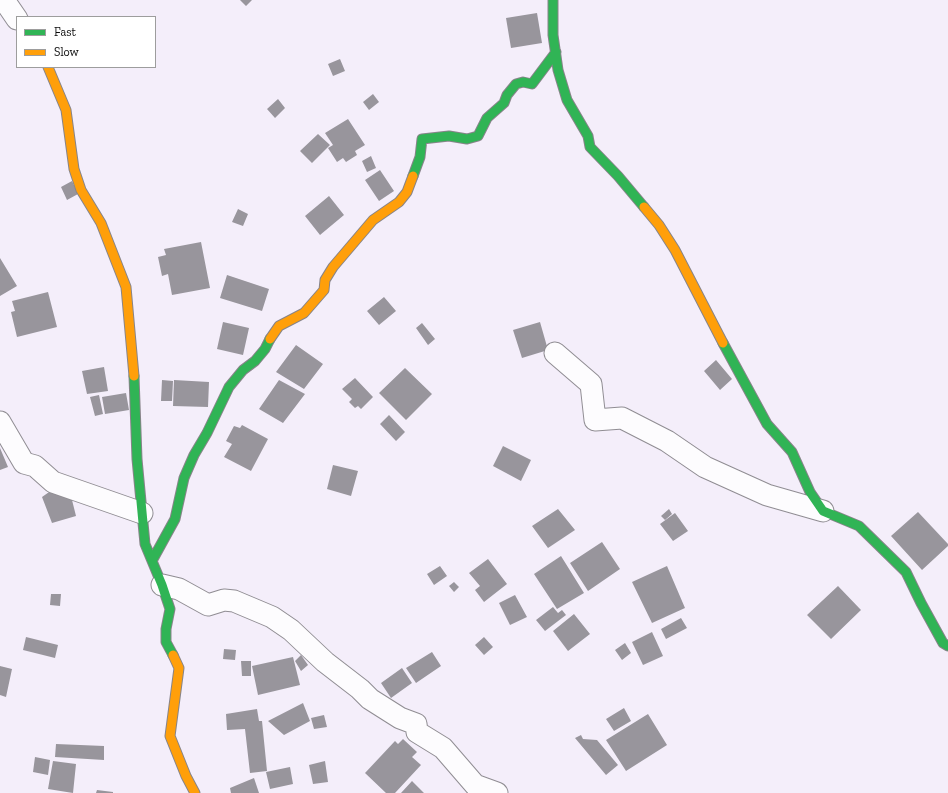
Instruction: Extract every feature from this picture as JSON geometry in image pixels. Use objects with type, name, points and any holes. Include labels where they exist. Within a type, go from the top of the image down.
[{"type":"street","points":[[4,0],[16,18]]},
{"type":"street","points":[[553,0],[553,35],[558,70],[567,100],[588,136],[590,147],[618,176],[659,225],[675,250],[736,368],[767,424],[792,452],[810,492],[823,511]]},
{"type":"street","points":[[153,560],[175,519],[184,478],[194,455],[207,433],[229,387],[243,370],[255,361],[266,349],[270,339],[279,326],[304,313],[324,290],[325,280],[333,267],[373,220],[399,202],[407,192],[420,158],[422,138],[449,136],[467,139],[478,136],[487,118],[504,103],[508,94],[516,84],[523,82],[532,84],[556,52]]},
{"type":"street","points":[[48,68],[66,110],[74,169],[81,190],[101,223],[126,287],[134,374],[138,459],[145,544],[153,560],[170,609],[166,629],[166,642],[179,668],[170,736],[186,776],[195,793]]},
{"type":"street","points":[[555,353],[591,384],[595,420],[622,418],[667,441],[705,467],[767,495],[823,511],[859,526],[906,572],[921,604],[943,643],[948,646]]},
{"type":"street","points":[[0,422],[24,463],[35,466],[53,482],[142,513]]},
{"type":"street","points":[[162,585],[179,589],[208,605],[224,600],[234,601],[272,617],[291,630],[325,662],[360,689],[370,699],[400,718],[416,724],[417,732],[444,748],[475,785],[497,793]]},
{"type":"building","points":[[240,0],[252,0],[246,6]]},
{"type":"building","points":[[537,13],[542,43],[511,48],[506,18]]},
{"type":"building","points":[[340,59],[345,71],[333,76],[328,64]]},
{"type":"building","points":[[373,94],[379,102],[369,110],[363,102]]},
{"type":"building","points":[[278,99],[285,108],[275,118],[267,109]]},
{"type":"building","points":[[348,119],[365,145],[355,151],[357,155],[346,162],[343,158],[337,162],[328,148],[333,145],[325,133]]},
{"type":"building","points":[[318,134],[330,145],[312,163],[300,151]]},
{"type":"building","points":[[371,156],[376,168],[367,172],[362,161]]},
{"type":"building","points":[[380,170],[394,191],[379,201],[365,180]]},
{"type":"building","points":[[72,181],[78,194],[67,200],[61,187]]},
{"type":"building","points":[[329,196],[344,215],[320,235],[305,216]]},
{"type":"building","points":[[238,209],[248,214],[243,226],[232,222]]},
{"type":"building","points":[[201,242],[210,288],[172,295],[168,274],[162,276],[158,257],[166,255],[164,249]]},
{"type":"building","points":[[0,258],[17,286],[0,296]]},
{"type":"building","points":[[227,275],[269,289],[262,311],[220,298]]},
{"type":"building","points":[[48,292],[57,327],[17,337],[11,312],[15,311],[12,301]]},
{"type":"building","points":[[384,297],[396,311],[379,325],[367,311]]},
{"type":"building","points":[[223,322],[249,328],[243,355],[217,349]]},
{"type":"building","points":[[540,322],[548,350],[522,358],[513,330]]},
{"type":"building","points":[[422,323],[435,339],[428,345],[416,328]]},
{"type":"building","points":[[296,345],[323,364],[304,389],[276,372]]},
{"type":"building","points":[[716,360],[732,379],[720,390],[704,371]]},
{"type":"building","points":[[104,367],[108,391],[87,394],[82,371]]},
{"type":"building","points":[[405,368],[432,394],[406,420],[379,393]]},
{"type":"building","points":[[355,378],[373,397],[361,409],[358,406],[355,408],[349,402],[352,399],[342,389]]},
{"type":"building","points":[[162,380],[173,381],[172,401],[161,401]]},
{"type":"building","points":[[174,380],[209,382],[208,407],[173,406]]},
{"type":"building","points":[[279,380],[305,394],[283,423],[259,409]]},
{"type":"building","points":[[126,393],[129,410],[105,414],[102,397]]},
{"type":"building","points":[[99,395],[103,414],[95,416],[90,397]]},
{"type":"building","points":[[389,415],[405,432],[396,441],[380,424]]},
{"type":"building","points":[[242,425],[268,439],[251,471],[224,457],[232,444],[226,441],[234,426],[240,428]]},
{"type":"building","points":[[503,446],[531,460],[521,481],[493,466]]},
{"type":"building","points":[[0,448],[8,467],[0,470]]},
{"type":"building","points":[[333,465],[358,471],[351,496],[327,489]]},
{"type":"building","points":[[52,490],[71,496],[76,516],[52,523],[42,497]]},
{"type":"building","points":[[558,509],[575,530],[548,548],[532,526]]},
{"type":"building","points":[[669,509],[672,514],[665,520],[661,516]]},
{"type":"building","points":[[918,512],[948,544],[948,546],[922,570],[891,536]]},
{"type":"building","points":[[675,513],[688,531],[673,541],[660,524]]},
{"type":"building","points":[[602,542],[620,569],[588,591],[570,563]]},
{"type":"building","points":[[561,556],[584,593],[557,609],[534,574]]},
{"type":"building","points":[[488,559],[507,584],[484,602],[475,590],[480,586],[469,573]]},
{"type":"building","points":[[440,566],[447,576],[434,585],[427,574]]},
{"type":"building","points":[[667,566],[685,608],[652,623],[632,582]]},
{"type":"building","points":[[454,582],[459,587],[454,592],[449,586]]},
{"type":"building","points":[[838,586],[861,610],[831,639],[807,615]]},
{"type":"building","points":[[51,594],[61,594],[60,606],[50,605]]},
{"type":"building","points":[[515,595],[527,617],[510,625],[499,603]]},
{"type":"building","points":[[553,607],[558,613],[562,610],[566,615],[545,631],[536,620]]},
{"type":"building","points":[[574,614],[590,634],[568,651],[553,631]]},
{"type":"building","points":[[681,618],[687,628],[666,639],[661,629]]},
{"type":"building","points":[[652,632],[663,656],[643,665],[632,642]]},
{"type":"building","points":[[26,637],[58,645],[55,658],[23,650]]},
{"type":"building","points":[[484,637],[493,647],[484,655],[475,645]]},
{"type":"building","points":[[625,643],[631,653],[622,660],[615,650]]},
{"type":"building","points":[[224,649],[236,650],[235,660],[223,659]]},
{"type":"building","points":[[432,652],[441,666],[416,683],[406,668]]},
{"type":"building","points":[[301,655],[308,665],[301,671],[295,661]]},
{"type":"building","points":[[293,657],[300,685],[258,695],[252,666]]},
{"type":"building","points":[[241,661],[251,661],[251,676],[242,676]]},
{"type":"building","points":[[0,666],[12,669],[6,697],[0,695]]},
{"type":"building","points":[[402,668],[412,683],[391,698],[381,683]]},
{"type":"building","points":[[303,703],[310,721],[284,735],[268,721]]},
{"type":"building","points":[[624,708],[631,721],[614,731],[606,719]]},
{"type":"building","points":[[257,709],[259,721],[262,721],[267,771],[250,773],[245,729],[227,730],[226,714]]},
{"type":"building","points":[[648,714],[667,745],[626,771],[606,740]]},
{"type":"building","points":[[324,715],[327,727],[314,729],[311,718]]},
{"type":"building","points":[[581,735],[583,739],[597,740],[618,765],[606,775],[575,738]]},
{"type":"building","points":[[403,739],[417,752],[412,757],[421,765],[395,793],[386,793],[365,773],[395,741],[398,744]]},
{"type":"building","points":[[56,744],[104,746],[104,760],[55,757]]},
{"type":"building","points":[[35,757],[50,760],[48,775],[33,772]]},
{"type":"building","points":[[53,761],[76,764],[73,793],[48,789]]},
{"type":"building","points":[[325,761],[328,782],[313,784],[309,765]]},
{"type":"building","points":[[290,767],[293,784],[270,789],[266,772]]},
{"type":"building","points":[[254,778],[259,793],[231,793],[230,788]]},
{"type":"building","points":[[412,781],[424,793],[401,793]]},
{"type":"building","points":[[97,790],[113,792],[113,793],[96,793]]},
{"type":"traffic: fast","points":[[553,0],[553,35],[558,70],[567,100],[588,136],[590,147],[618,176],[644,207]]},
{"type":"traffic: fast","points":[[413,176],[420,157],[422,139],[449,136],[467,139],[478,136],[487,118],[504,103],[507,95],[516,84],[523,82],[532,84],[556,52]]},
{"type":"traffic: fast","points":[[153,559],[175,519],[184,478],[194,455],[207,433],[229,387],[243,370],[255,361],[265,349],[270,339]]},
{"type":"traffic: fast","points":[[723,343],[767,424],[792,452],[810,492],[823,511],[859,526],[906,572],[943,643],[948,646]]},
{"type":"traffic: fast","points":[[134,376],[137,459],[145,544],[170,609],[166,629],[166,642],[173,655]]},
{"type":"traffic: slow","points":[[48,68],[66,110],[74,169],[81,190],[101,223],[126,287],[134,376]]},
{"type":"traffic: slow","points":[[270,339],[279,326],[304,313],[324,290],[325,280],[333,267],[373,220],[399,202],[407,192],[413,176]]},
{"type":"traffic: slow","points":[[644,207],[659,225],[675,250],[723,343]]},
{"type":"traffic: slow","points":[[173,655],[179,668],[170,736],[186,776],[195,793]]}]
